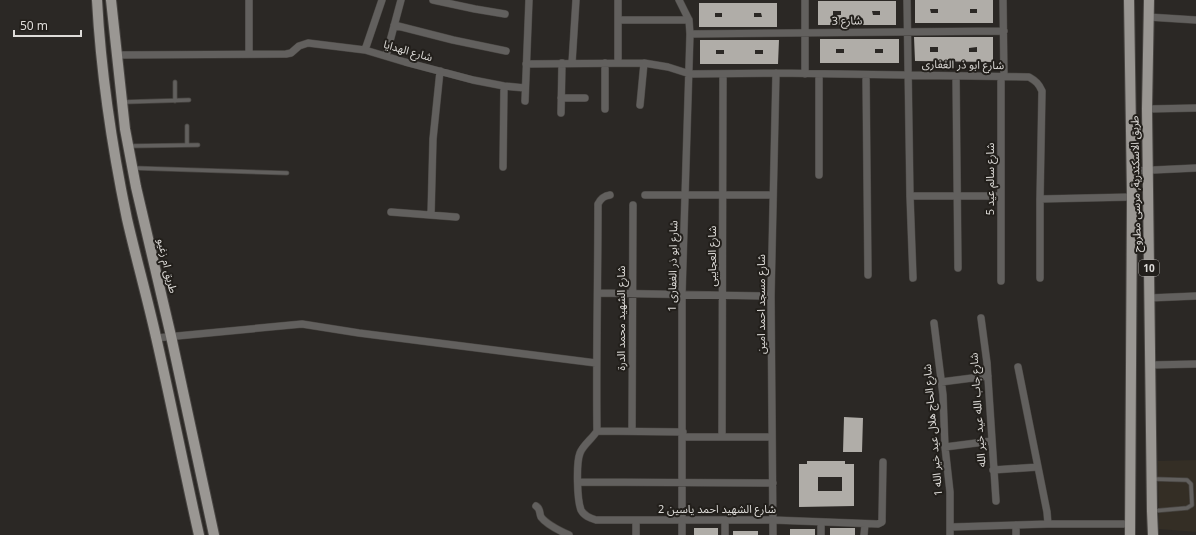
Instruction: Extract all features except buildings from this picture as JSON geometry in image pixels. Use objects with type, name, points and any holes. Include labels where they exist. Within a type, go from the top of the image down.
[{"type":"main road","points":[[97,0],[110,130],[128,220],[156,338],[199,535]]},
{"type":"main road","name":"طريق ام زغيو","points":[[111,0],[116,55],[132,168],[171,336],[214,535]]},
{"type":"main road","name":"طريق الاسكندرية, مرسى مطروح","points":[[1128,0],[1132,171],[1130,535]]},
{"type":"main road","name":"طريق الاسكندرية, مرسى مطروح","points":[[1149,0],[1147,109],[1149,170],[1151,479],[1153,535]]},
{"type":"main road","points":[[98,20],[112,17]]},
{"type":"main road","points":[[189,490],[203,486]]},
{"type":"street","points":[[116,55],[249,54],[249,0]]},
{"type":"street","points":[[365,50],[382,0]]},
{"type":"street","points":[[386,56],[401,0]]},
{"type":"street","points":[[433,0],[505,14]]},
{"type":"street","points":[[525,101],[528,0]]},
{"type":"street","points":[[572,63],[576,0]]},
{"type":"street","points":[[618,0],[618,63]]},
{"type":"street","name":"شارع ابو ذر الغفارى 1","points":[[679,0],[689,20],[690,34],[690,74],[682,294],[682,535]]},
{"type":"street","points":[[805,0],[805,74]]},
{"type":"street","points":[[907,0],[910,196],[913,278]]},
{"type":"street","name":"شارع سالم عيد 5","points":[[1001,281],[1004,0]]},
{"type":"street","points":[[1148,17],[1196,20]]},
{"type":"street","points":[[618,20],[689,20]]},
{"type":"street","points":[[394,25],[453,40],[506,51]]},
{"type":"street","name":"شارع 3","points":[[690,34],[1004,31]]},
{"type":"street","name":"شارع الهدايا","points":[[249,54],[286,54],[291,53],[299,46],[308,43],[365,50],[473,80],[504,86],[525,88]]},
{"type":"street","points":[[605,63],[605,109]]},
{"type":"street","points":[[640,105],[644,63]]},
{"type":"street","name":"شارع ابو ذر الغفارى","points":[[526,64],[644,63],[668,67],[690,74],[1029,77],[1035,80],[1042,91],[1040,278]]},
{"type":"street","points":[[560,113],[562,64]]},
{"type":"street","points":[[431,215],[433,139],[440,71]]},
{"type":"street","name":"شارع العجايبى","points":[[722,437],[723,74]]},
{"type":"street","name":"شارع مسجد احمد امين","points":[[773,535],[771,296],[776,74]]},
{"type":"street","points":[[819,75],[819,175]]},
{"type":"street","points":[[866,75],[868,275]]},
{"type":"street","points":[[956,76],[958,268]]},
{"type":"street","points":[[503,167],[504,86]]},
{"type":"street","points":[[561,98],[585,98]]},
{"type":"street","points":[[1147,109],[1196,108]]},
{"type":"street","points":[[1132,171],[1196,168]]},
{"type":"street","points":[[610,194],[600,199],[598,204],[596,363],[597,431],[632,431],[722,437],[772,437]]},
{"type":"street","points":[[645,195],[773,195]]},
{"type":"street","points":[[910,196],[1001,196]]},
{"type":"street","points":[[1040,199],[1132,197]]},
{"type":"street","name":"شارع الشهيد محمد الدرة","points":[[632,431],[633,205]]},
{"type":"street","points":[[391,212],[456,217]]},
{"type":"street","points":[[598,292],[771,296]]},
{"type":"street","points":[[1149,298],[1196,296]]},
{"type":"street","name":"شارع جاب الله عيد خير الله","points":[[981,318],[988,376],[996,501]]},
{"type":"street","name":"شارع الحاج هلال عيد خير الله 1","points":[[934,323],[941,382],[945,447],[950,492],[950,531]]},
{"type":"street","points":[[156,338],[302,324],[359,333],[596,363]]},
{"type":"street","points":[[1150,365],[1196,364]]},
{"type":"street","points":[[1018,366],[1047,512],[1048,524]]},
{"type":"street","points":[[941,382],[988,376]]},
{"type":"street","name":"شارع الشهيد احمد ياسين 2","points":[[597,431],[580,452],[578,458],[578,482],[581,510],[587,517],[596,520],[773,520],[878,524],[882,522],[883,462]]},
{"type":"street","points":[[945,447],[992,441]]},
{"type":"street","points":[[993,470],[1038,467]]},
{"type":"street","points":[[578,482],[682,481],[773,483]]},
{"type":"street","points":[[536,506],[540,509],[541,516],[555,531],[568,535]]},
{"type":"street","points":[[636,520],[636,535]]},
{"type":"street","points":[[725,520],[725,535]]},
{"type":"street","points":[[821,522],[821,535]]},
{"type":"street","points":[[864,535],[865,524]]},
{"type":"street","points":[[950,531],[1016,525],[1130,524]]},
{"type":"street","points":[[1016,525],[1016,535]]},
{"type":"lane","points":[[175,82],[175,101]]},
{"type":"lane","points":[[122,102],[189,100]]},
{"type":"lane","points":[[187,126],[187,145]]},
{"type":"lane","points":[[128,146],[198,145]]},
{"type":"lane","points":[[132,168],[288,173]]},
{"type":"lane","points":[[1151,479],[1187,480],[1191,484],[1192,505],[1187,508],[1152,511]]},
{"type":"shaded area","points":[[1196,460],[1196,532],[1159,529],[1158,461]]}]
